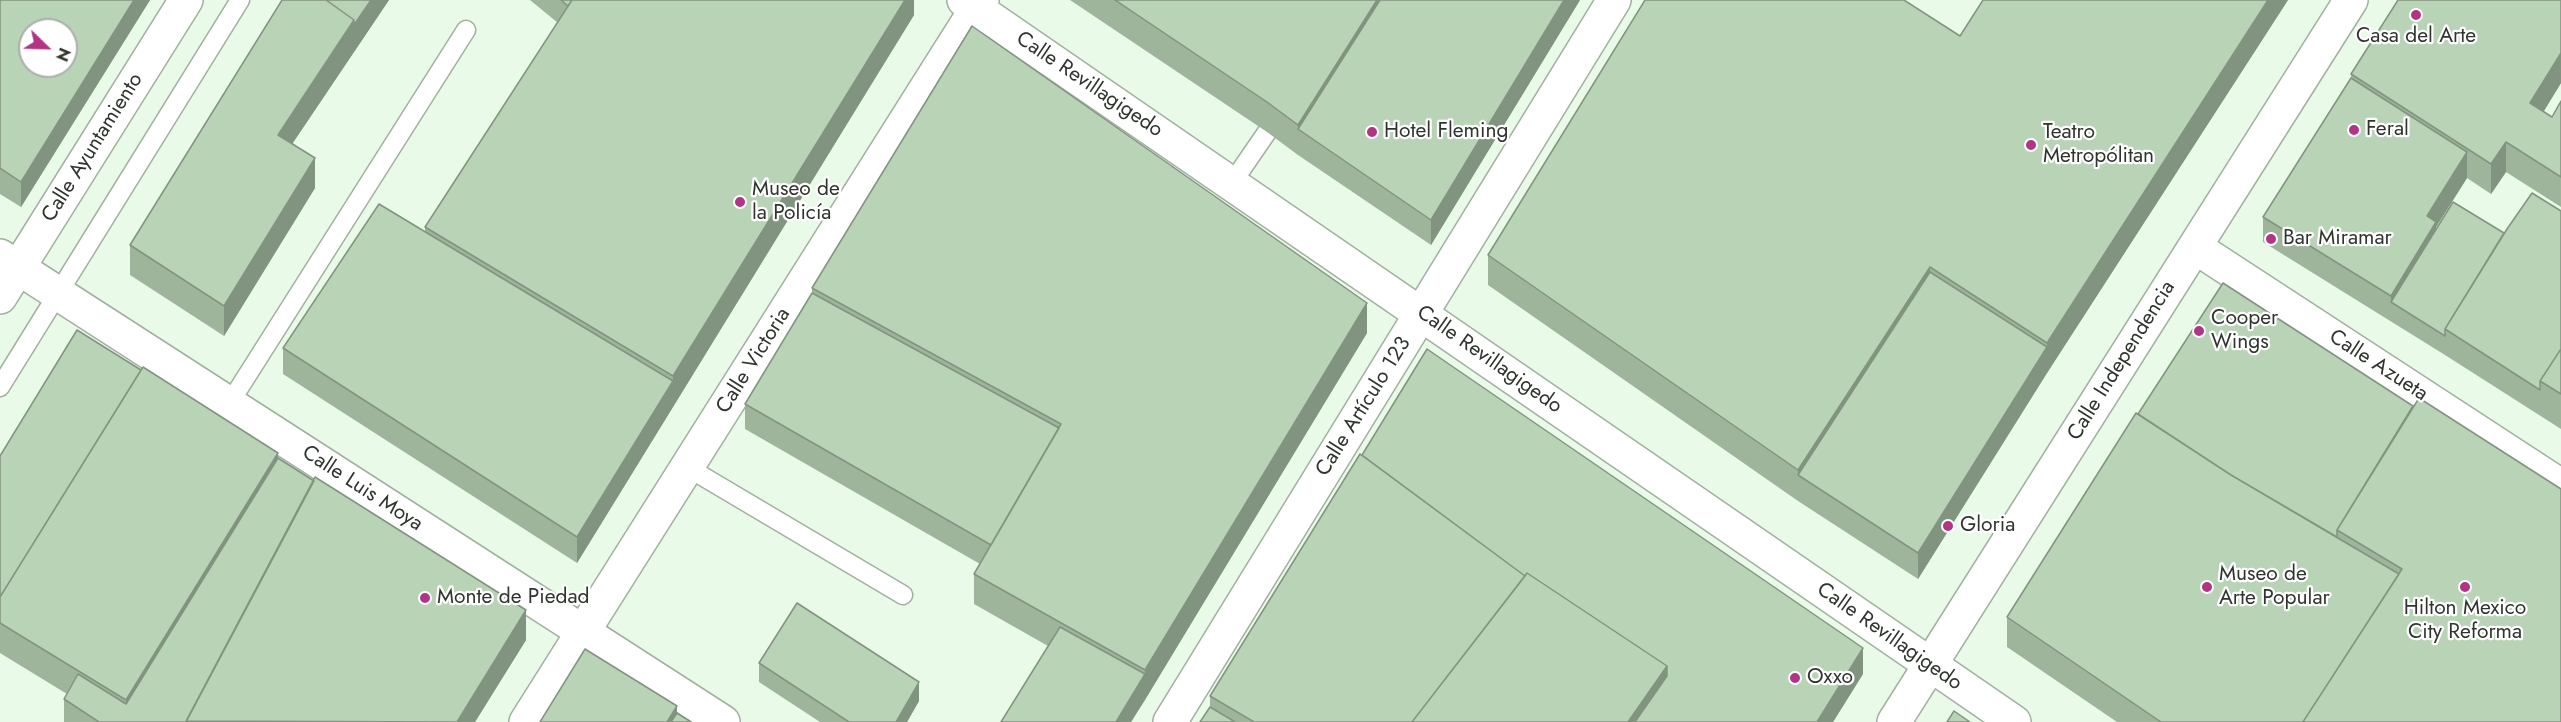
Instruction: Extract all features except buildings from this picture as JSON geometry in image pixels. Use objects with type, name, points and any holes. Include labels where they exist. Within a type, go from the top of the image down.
[{"type":"street","name":"Calle Ayuntamiento","points":[[0,297],[9,262],[186,0]]},
{"type":"street","name":"Calle Artículo 123","points":[[1170,722],[1614,0]]},
{"type":"street","name":"Calle Independencia","points":[[1894,722],[2351,0]]},
{"type":"street","name":"Calle Revillagigedo","points":[[974,3],[2014,722]]},
{"type":"street","name":"Calle Victoria","points":[[526,722],[974,3]]},
{"type":"street","name":"Calle Azueta","points":[[2195,247],[2561,486]]},
{"type":"street","name":"Calle Luis Moya","points":[[9,262],[723,722]]},
{"type":"lane","points":[[0,387],[240,0]]},
{"type":"lane","points":[[229,404],[466,30]]},
{"type":"lane","points":[[1232,183],[1267,132]]},
{"type":"lane","points":[[687,467],[903,595]]},
{"type":"place","name":"Casa del Arte","points":[[2416,15]]},
{"type":"place","name":"Feral","points":[[2354,130]]},
{"type":"place","name":"Hotel Fleming","points":[[1372,132]]},
{"type":"place","name":"Teatro Metropólitan","points":[[2031,145]]},
{"type":"place","name":"Museo de la Policía","points":[[740,202]]},
{"type":"place","name":"Bar Miramar","points":[[2271,239]]},
{"type":"place","name":"Cooper Wings","points":[[2199,331]]},
{"type":"place","name":"Gloria","points":[[1948,526]]},
{"type":"place","name":"Museo de Arte Popular","points":[[2207,587]]},
{"type":"place","name":"Hilton Mexico City Reforma","points":[[2465,587]]},
{"type":"place","name":"Monte de Piedad","points":[[425,598]]},
{"type":"place","name":"Oxxo","points":[[1795,678]]}]
